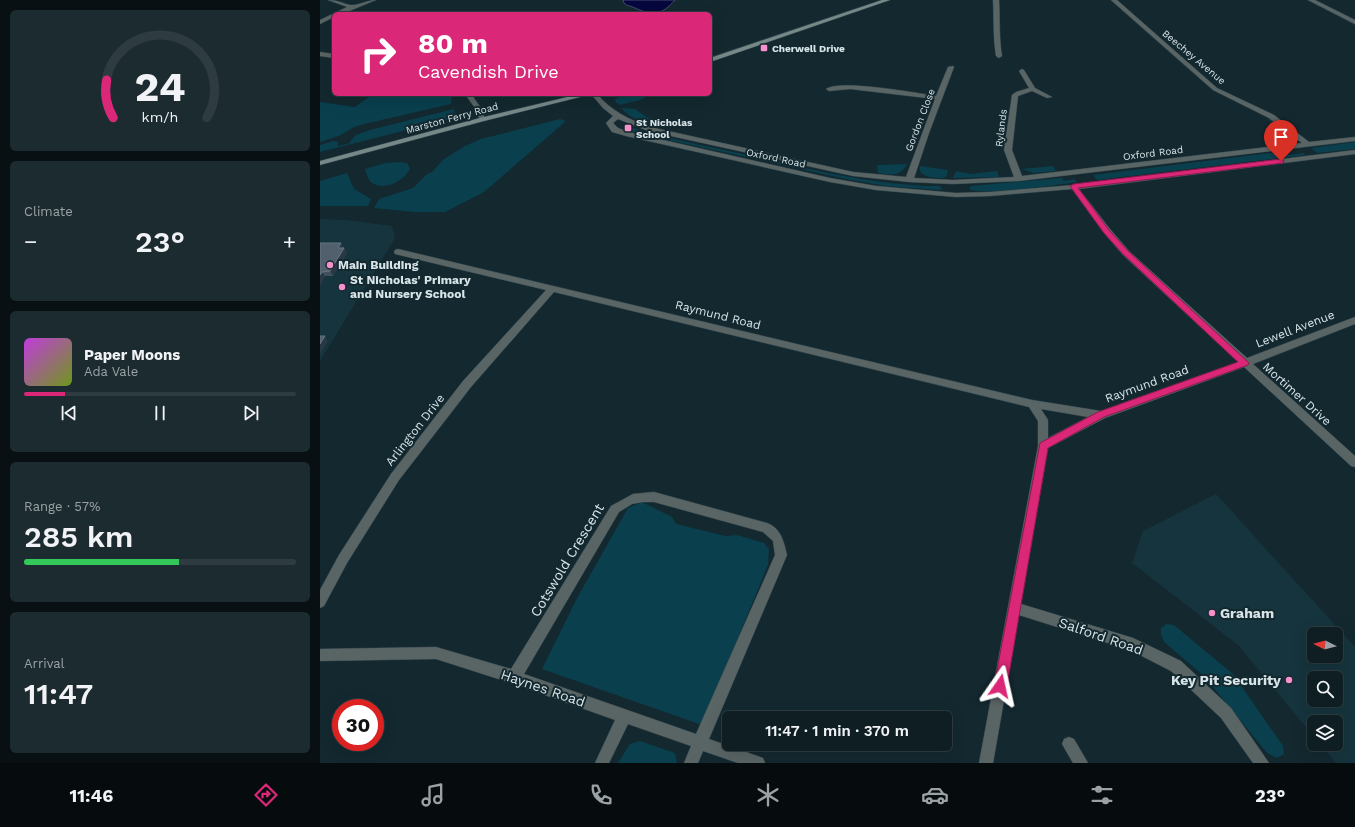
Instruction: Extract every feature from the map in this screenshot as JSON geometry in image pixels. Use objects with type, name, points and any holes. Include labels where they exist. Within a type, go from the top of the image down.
[{"type":"main road","points":[[712,59],[887,0]]},
{"type":"main road","name":"Marston Ferry Road","points":[[320,163],[482,119],[580,96]]},
{"type":"street","points":[[331,0],[352,7]]},
{"type":"street","points":[[341,12],[373,0]]},
{"type":"street","points":[[996,0],[998,32],[996,44],[999,56]]},
{"type":"street","name":"Beechey Avenue","points":[[1114,0],[1216,89],[1274,118],[1308,145]]},
{"type":"street","points":[[1311,0],[1355,22]]},
{"type":"street","points":[[320,22],[332,17]]},
{"type":"street","points":[[320,54],[332,56]]},
{"type":"street","name":"Gordon Close","points":[[909,180],[950,67]]},
{"type":"street","points":[[1022,71],[1033,89],[1049,97]]},
{"type":"street","points":[[830,89],[850,87],[939,98]]},
{"type":"street","name":"Rylands","points":[[1019,179],[1008,150],[1015,95],[1018,92],[1033,89]]},
{"type":"street","points":[[469,96],[478,108],[482,119]]},
{"type":"street","name":"Oxford Road","points":[[596,96],[617,116],[627,122],[648,129],[853,174],[909,180],[953,182],[1019,179],[1355,139]]},
{"type":"street","name":"Oxford Road","points":[[617,116],[609,123],[615,130],[664,143],[849,184],[903,191],[956,195],[990,194],[1074,186],[1355,152]]},
{"type":"street","points":[[953,182],[956,195]]},
{"type":"street","name":"Mortimer Drive","points":[[1074,186],[1107,231],[1126,253],[1355,463]]},
{"type":"street","name":"Raymund Road","points":[[398,252],[1032,404],[1101,415],[1245,363]]},
{"type":"street","name":"Arlington Drive","points":[[320,602],[343,559],[395,477],[467,384],[552,289]]},
{"type":"street","name":"Lewell Avenue","points":[[1245,363],[1355,320]]},
{"type":"street","points":[[986,763],[1044,446],[1043,420],[1032,404]]},
{"type":"street","points":[[1044,446],[1101,415]]},
{"type":"street","name":"Cotswold Crescent","points":[[514,677],[614,509],[626,500],[642,497],[654,497],[767,528],[778,539],[781,556],[691,763]]},
{"type":"street","name":"Salford Road","points":[[1015,608],[1132,644],[1176,666],[1226,713],[1262,763]]},
{"type":"street","name":"Haynes Road","points":[[320,655],[436,653],[514,677],[758,763]]},
{"type":"street","points":[[602,763],[624,716]]},
{"type":"street","points":[[1069,744],[1081,763]]},
{"type":"shaded area","points":[[623,0],[675,0],[666,9],[659,12],[641,11],[624,3]]},
{"type":"shaded area","points":[[370,96],[452,96],[451,104],[364,124],[354,127],[341,135],[320,142],[320,102],[355,107]]},
{"type":"shaded area","points":[[623,96],[648,96],[640,100],[620,105],[615,99]]},
{"type":"shaded area","points":[[621,108],[635,109],[654,122],[650,125],[642,122]]},
{"type":"shaded area","points":[[454,109],[456,117],[320,152],[320,145],[333,141],[338,142],[338,146],[350,143],[356,135],[370,130]]},
{"type":"shaded area","points":[[1269,118],[1285,130],[1289,138],[1272,139],[1276,127],[1268,119]]},
{"type":"shaded area","points":[[560,119],[566,121],[484,192],[445,212],[415,212],[374,208],[379,199],[413,188],[427,174],[432,172],[444,159],[465,146],[481,139]]},
{"type":"shaded area","points":[[633,128],[681,141],[827,173],[872,181],[940,186],[942,189],[886,186],[846,179],[623,130],[631,130]]},
{"type":"shaded area","points":[[1355,142],[1355,149],[1317,153],[1311,148]]},
{"type":"shaded area","points":[[1286,151],[1289,155],[1304,153],[1305,155],[1097,180],[1093,175]]},
{"type":"shaded area","points":[[385,163],[407,163],[410,169],[399,181],[394,184],[383,186],[377,185],[372,183],[368,178],[365,169]]},
{"type":"shaded area","points":[[907,164],[902,171],[895,174],[878,173],[877,165]]},
{"type":"shaded area","points":[[920,166],[948,170],[947,175],[944,178],[936,178],[924,175],[921,173]]},
{"type":"shaded area","points":[[1053,166],[1056,171],[1034,173],[1021,169]]},
{"type":"shaded area","points":[[956,171],[971,174],[997,171],[999,177],[953,178]]},
{"type":"shaded area","points":[[347,173],[354,189],[371,199],[368,206],[320,206],[320,181]]},
{"type":"shaded area","points":[[1062,178],[1064,181],[1074,179],[1077,182],[1004,191],[977,191],[969,189],[971,186]]},
{"type":"shaded area","name":"St Nicholas' Primary and Nursery School","points":[[320,219],[347,220],[392,226],[395,238],[320,361]]},
{"type":"shaded area","points":[[1216,494],[1337,627],[1307,627],[1307,663],[1343,663],[1343,634],[1355,647],[1355,763],[1336,763],[1326,751],[1343,751],[1343,715],[1307,715],[1307,729],[1238,645],[1132,563],[1143,531]]},
{"type":"shaded area","points":[[642,502],[672,517],[676,524],[726,536],[737,535],[764,543],[769,549],[768,565],[702,725],[542,669],[577,598],[628,508]]},
{"type":"shaded area","points":[[1166,624],[1174,625],[1233,674],[1283,746],[1284,754],[1277,758],[1267,753],[1204,676],[1164,642],[1161,635],[1161,628]]},
{"type":"shaded area","points":[[640,741],[675,753],[677,763],[618,763],[630,744]]},
{"type":"building","name":"Main Building","points":[[320,243],[341,243],[338,248],[344,248],[330,271],[322,272],[320,275]]},
{"type":"building","points":[[320,336],[325,336],[320,344]]},
{"type":"place","name":"Cherwell Drive","points":[[764,48]]},
{"type":"place","name":"St Nicholas School","points":[[628,128]]},
{"type":"place","name":"Main Building","points":[[330,265]]},
{"type":"place","name":"St Nicholas' Primary and Nursery School","points":[[342,287]]},
{"type":"place","name":"Graham","points":[[1212,613]]},
{"type":"place","name":"Key Pit Security","points":[[1289,680]]},
{"type":"route","points":[[1000,686],[1044,446],[1101,415],[1245,363],[1126,253],[1107,231],[1074,186],[1281,161]]}]
